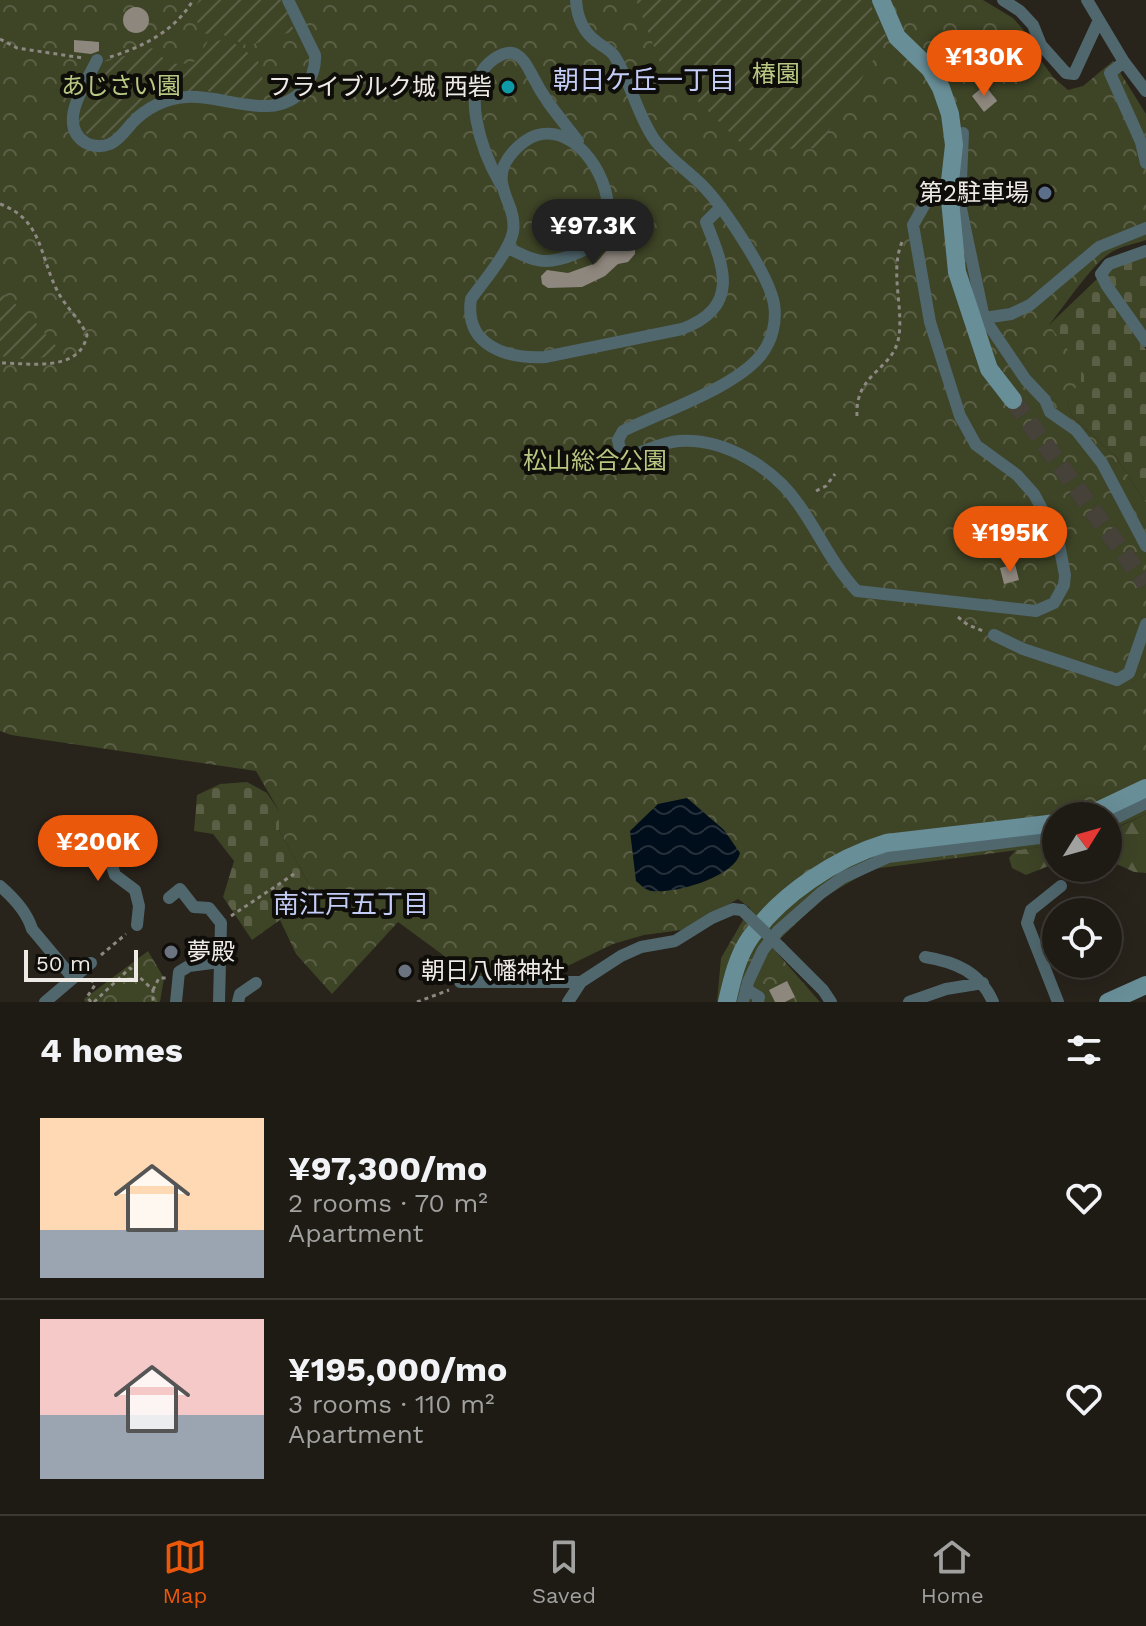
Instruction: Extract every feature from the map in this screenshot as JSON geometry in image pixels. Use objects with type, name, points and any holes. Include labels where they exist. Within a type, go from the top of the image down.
[{"type":"street","points":[[97,60],[73,115],[76,133],[90,145],[113,142],[138,116],[175,98],[202,97],[262,107],[279,105],[300,93],[316,65],[315,55],[288,0]]},
{"type":"street","points":[[576,0],[582,25],[614,55],[654,139],[721,207],[771,294],[775,315],[767,345],[747,368],[698,397],[623,431],[618,440],[620,449],[631,455],[678,441],[712,446],[745,457],[774,478],[798,503],[846,579],[857,591],[952,608],[1046,609],[1061,595],[1065,575],[1058,539],[1034,494],[1017,475],[976,445],[960,416],[930,322],[913,225],[926,202],[940,191],[949,190]]},
{"type":"street","points":[[881,0],[897,37],[930,69],[950,114],[954,145],[949,190],[957,272],[989,369],[1013,400]]},
{"type":"street","points":[[1003,0],[1020,11],[1033,25],[1041,45],[1066,73],[1074,74],[1098,22]]},
{"type":"street","points":[[1087,0],[1124,62],[1144,87]]},
{"type":"street","points":[[507,247],[548,263],[591,248],[607,227],[608,207],[600,173],[543,99],[529,69],[518,55],[510,52],[496,57],[484,68],[476,88],[475,107],[487,161],[501,185],[512,218],[513,232],[507,247],[471,299],[470,313],[481,339],[499,351],[526,358],[545,357],[696,324],[717,303],[722,289],[724,268],[706,222],[721,207]]},
{"type":"street","points":[[1124,62],[1110,73],[1141,142],[1146,163]]},
{"type":"street","points":[[963,133],[960,204],[984,318],[1026,380],[1045,400],[1050,412],[1076,430],[1102,463],[1146,546]]},
{"type":"street","points":[[501,185],[501,173],[508,158],[519,146],[534,138],[559,136],[574,142],[587,153]]},
{"type":"street","points":[[984,318],[1011,314],[1030,305],[1099,247],[1146,228]]},
{"type":"street","points":[[1146,251],[1109,264],[1101,274],[1146,341]]},
{"type":"street","points":[[994,635],[1023,649],[1117,680],[1129,673],[1146,624]]},
{"type":"street","points":[[1116,802],[1146,788]]},
{"type":"street","points":[[1122,815],[1146,803]]},
{"type":"street","points":[[727,1002],[732,977],[751,937],[800,889],[834,864],[886,843],[1042,825]]},
{"type":"street","points":[[105,832],[115,875],[135,890],[139,906],[137,925]]},
{"type":"street","points":[[758,1002],[759,997],[745,996],[763,950],[778,931],[821,893],[867,865],[888,857],[1042,838]]},
{"type":"street","points":[[0,886],[17,902],[32,929],[73,978]]},
{"type":"street","points":[[1058,1002],[1027,923],[1031,910],[1061,886]]},
{"type":"street","points":[[169,898],[180,889],[194,907],[209,908],[221,923],[219,1002]]},
{"type":"street","points":[[568,1002],[581,982],[609,963],[641,947],[675,941],[733,909],[742,910],[823,990],[831,1002]]},
{"type":"street","points":[[925,957],[959,964],[983,983],[993,1002]]},
{"type":"street","points":[[176,1002],[179,972],[189,966],[220,962]]},
{"type":"street","points":[[45,1002],[91,963]]},
{"type":"street","points":[[461,984],[581,982]]},
{"type":"street","points":[[238,1002],[240,994],[256,983]]},
{"type":"street","points":[[909,1002],[946,989],[983,983]]},
{"type":"street","points":[[1108,1002],[1146,985]]},
{"type":"path","points":[[0,39],[17,48],[97,60],[131,51],[162,33],[185,14],[193,0]]},
{"type":"path","points":[[0,204],[20,213],[31,225],[49,274],[87,335],[81,352],[66,361],[0,363]]},
{"type":"path","points":[[857,416],[862,388],[897,344],[898,256],[903,240],[913,225]]},
{"type":"path","points":[[816,491],[826,486],[835,474]]},
{"type":"path","points":[[952,608],[968,625],[994,635]]},
{"type":"path","points":[[221,923],[294,874]]},
{"type":"path","points":[[87,997],[92,1002],[130,968],[153,990],[153,1002]]},
{"type":"path","points":[[417,1002],[461,984]]},
{"type":"green space","name":"松山総合公園","points":[[0,0],[983,0],[1013,18],[1027,34],[1034,51],[1053,77],[1068,90],[1083,86],[1113,61],[1146,114],[1146,240],[1119,249],[1103,259],[1049,325],[1081,367],[1081,383],[1070,393],[1067,404],[1073,417],[1116,457],[1146,503],[1146,814],[1122,825],[1122,802],[1042,802],[1042,847],[873,869],[822,898],[772,947],[820,1002],[717,1002],[721,958],[750,908],[738,899],[682,930],[644,935],[613,944],[549,975],[509,985],[460,982],[443,955],[398,922],[332,994],[296,954],[280,920],[315,895],[279,830],[279,811],[256,771],[0,731]]},
{"type":"green space","points":[[199,0],[283,0],[294,31],[248,46],[219,33],[203,34],[193,13]]},
{"type":"green space","name":"椿園","points":[[636,0],[868,0],[887,38],[818,148],[748,150],[661,65]]},
{"type":"green space","name":"あじさい園","points":[[230,40],[258,60],[263,81],[252,98],[240,99],[203,90],[180,92],[135,109],[121,128],[108,137],[90,139],[79,122],[81,108],[100,63],[152,48],[172,63],[188,63],[196,61],[208,41]]},
{"type":"green space","points":[[1146,256],[1146,333],[1110,285],[1107,274],[1111,269]]},
{"type":"green space","points":[[1098,278],[1129,319],[1146,350],[1146,503],[1116,457],[1073,417],[1067,404],[1069,393],[1049,325]]},
{"type":"green space","points":[[0,292],[27,313],[62,353],[31,360],[0,356]]},
{"type":"green space","points":[[247,782],[267,793],[279,811],[279,830],[315,895],[252,940],[223,897],[234,861],[213,834],[194,831],[197,795],[220,784]]},
{"type":"green space","points":[[1146,814],[1146,873],[1122,866],[1122,825]]},
{"type":"green space","points":[[1042,847],[1042,869],[1026,875],[1012,868],[1009,858],[1016,850]]},
{"type":"green space","points":[[148,951],[164,978],[160,1002],[85,1002],[84,999]]},
{"type":"water","points":[[687,798],[724,830],[740,853],[736,862],[727,869],[702,882],[674,890],[647,890],[636,881],[630,831],[658,804]]},
{"type":"building","points":[[136,7],[145,11],[149,20],[145,29],[136,33],[127,29],[123,20],[127,11]]},
{"type":"building","points":[[74,40],[99,42],[99,51],[91,54],[74,52]]},
{"type":"building","name":"フライブルク城 西砦","points":[[505,79],[511,79],[516,87],[514,93],[505,95],[500,90],[500,84]]},
{"type":"building","points":[[985,85],[997,101],[984,112],[972,96]]},
{"type":"building","points":[[621,235],[631,239],[635,246],[635,254],[628,262],[618,264],[605,276],[582,287],[548,288],[542,284],[541,276],[547,270],[568,273],[596,263],[611,240]]},
{"type":"building","points":[[1015,564],[1019,580],[1004,584],[1000,568]]},
{"type":"building","points":[[787,981],[795,997],[785,1002],[775,1002],[769,990]]},
{"type":"tunnel","points":[[1013,400],[1146,584]]},
{"type":"place","name":"フライブルク城 西砦","points":[[508,87]]},
{"type":"place","name":"第2駐車場","points":[[1045,193]]},
{"type":"place","name":"夢殿","points":[[171,952]]},
{"type":"place","name":"朝日八幡神社","points":[[405,971]]},
{"type":"district","name":"朝日ケ丘一丁目","points":[[644,80]]},
{"type":"district","name":"南江戸五丁目","points":[[351,904]]}]
